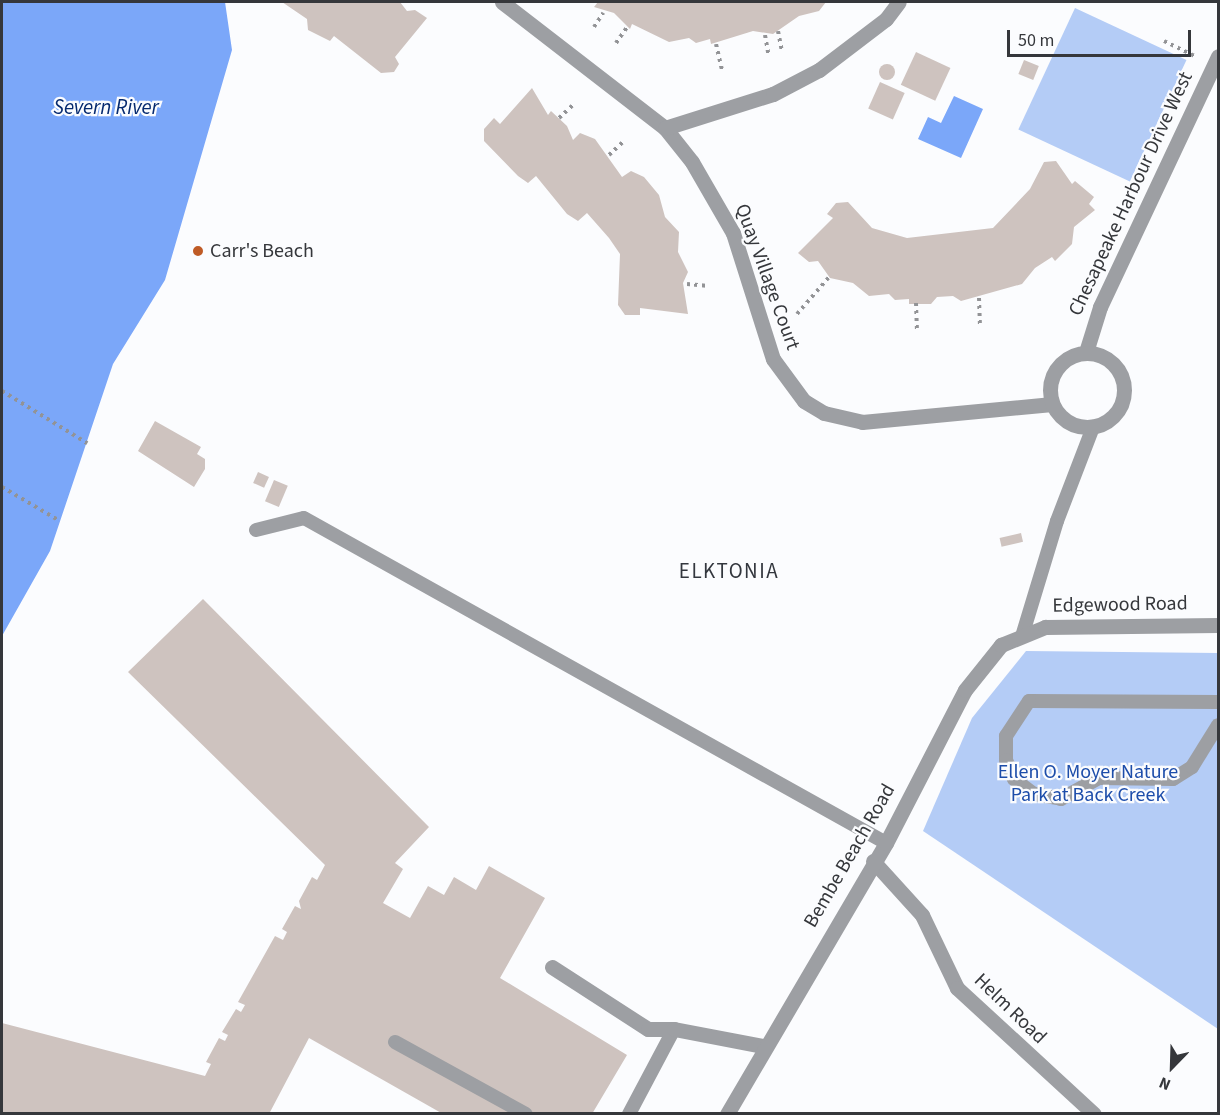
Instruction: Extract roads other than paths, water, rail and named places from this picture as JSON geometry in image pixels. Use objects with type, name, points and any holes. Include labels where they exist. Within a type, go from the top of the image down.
[{"type":"street","name":"Quay Village Court","points":[[502,2],[665,128],[729,224],[773,359],[804,401],[824,413],[862,422],[1052,404]]},
{"type":"street","points":[[665,128],[773,94],[819,70],[886,19],[899,2]]},
{"type":"street","name":"Chesapeake Harbour Drive West","points":[[1086,352],[1100,307],[1216,60]]},
{"type":"street","points":[[1086,352],[1112,362],[1125,387],[1117,413],[1093,427],[1061,418],[1052,404],[1049,386],[1055,369],[1068,356],[1086,352]]},
{"type":"street","name":"Edgewood Road","points":[[1023,633],[1088,623],[1218,625]]},
{"type":"street","name":"Bembe Beach Road","points":[[727,1113],[763,1046],[886,843],[980,667],[1001,645],[1023,633]]},
{"type":"street","name":"Helm Road","points":[[873,861],[922,915],[957,988],[1094,1113]]},
{"type":"street","points":[[552,967],[648,1029],[674,1029],[763,1046]]},
{"type":"lane","points":[[1023,633],[1057,521],[1093,427]]},
{"type":"lane","points":[[256,530],[304,519],[886,843]]},
{"type":"lane","points":[[1218,702],[1029,701],[1006,736],[1006,760],[1014,779],[1034,794],[1061,799],[1099,778],[1173,780],[1191,767],[1218,725]]},
{"type":"lane","points":[[629,1113],[674,1029]]},
{"type":"lane","points":[[395,1042],[526,1113]]},
{"type":"water","name":"Severn River","points":[[2,2],[225,2],[232,50],[165,280],[113,364],[50,551],[2,636]]},
{"type":"water","points":[[954,96],[983,109],[961,158],[918,139],[928,117],[941,123]]},
{"type":"place","name":"Carr's Beach","points":[[198,251]]},
{"type":"district","name":"ELKTONIA","points":[[729,571]]},
{"type":"park label","name":"Ellen O. Moyer Nature Park at Back Creek","points":[[1088,784]]}]
